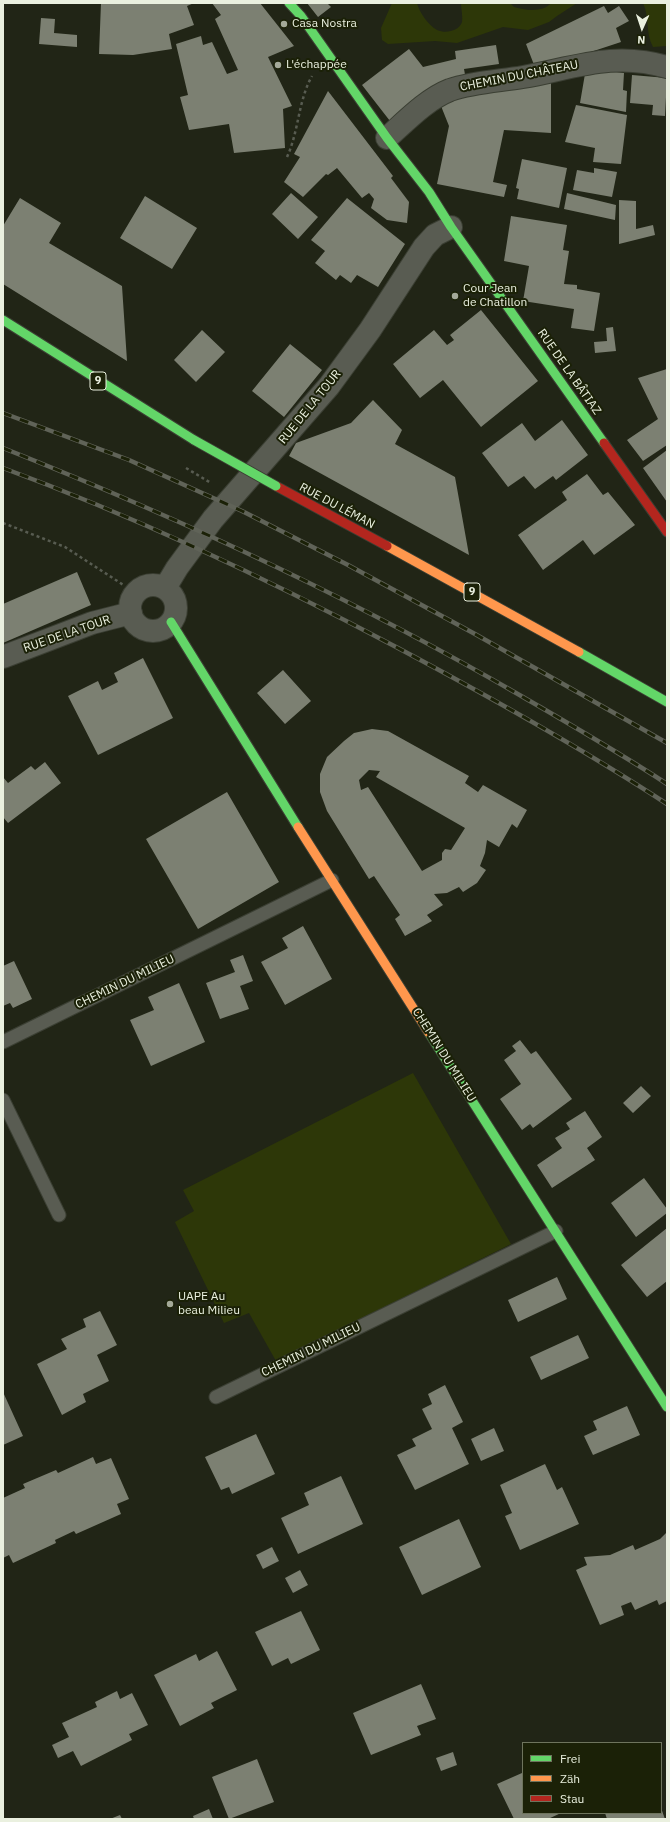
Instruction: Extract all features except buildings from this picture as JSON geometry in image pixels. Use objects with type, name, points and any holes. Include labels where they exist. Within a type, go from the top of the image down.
[{"type":"street","points":[[289,3],[301,16],[387,138]]},
{"type":"street","name":"CHEMIN DU CHÂTEAU","points":[[387,138],[435,98],[450,90],[602,60],[646,62],[667,67]]},
{"type":"street","name":"RUE DE LA BÂTIAZ","points":[[387,138],[429,192],[451,227],[667,532]]},
{"type":"street","name":"RUE DE LA TOUR","points":[[165,588],[213,519],[329,386],[374,324],[424,247],[435,235],[451,227]]},
{"type":"street","name":"RUE DU LÉMAN","points":[[3,320],[194,440],[596,661],[667,702]]},
{"type":"street","points":[[156,585],[165,588],[172,594],[176,602],[176,612],[171,622],[161,629],[147,630],[135,621],[133,603],[147,586],[156,585]]},
{"type":"street","name":"RUE DE LA TOUR","points":[[3,657],[92,623],[133,603]]},
{"type":"street","name":"CHEMIN DU MILIEU","points":[[171,622],[182,637],[245,743],[667,1407]]},
{"type":"lane","name":"CHEMIN DU MILIEU","points":[[3,1042],[332,880]]},
{"type":"lane","points":[[3,1100],[59,1215]]},
{"type":"lane","name":"CHEMIN DU MILIEU","points":[[216,1397],[556,1231]]},
{"type":"path","points":[[287,157],[292,146],[303,95],[315,72],[331,58]]},
{"type":"path","points":[[183,466],[213,484]]},
{"type":"path","points":[[3,523],[65,547],[133,603]]},
{"type":"green space","points":[[392,3],[417,3],[422,14],[431,25],[437,30],[448,32],[458,28],[462,22],[461,3],[510,3],[514,7],[533,10],[543,8],[551,3],[577,3],[549,22],[528,30],[503,27],[457,43],[435,41],[388,44],[382,40],[381,28]]},
{"type":"green space","points":[[643,3],[667,3],[667,46],[653,47],[649,36]]},
{"type":"green space","points":[[413,1073],[511,1244],[276,1361],[249,1313],[224,1323],[175,1222],[194,1211],[183,1190]]},
{"type":"railway","points":[[3,413],[129,460],[242,511],[348,565],[475,634],[667,743]]},
{"type":"railway","points":[[3,448],[202,532],[332,594],[460,661],[613,750],[667,784]]},
{"type":"railway","points":[[3,468],[54,487],[154,529],[204,551],[301,598],[398,648],[501,704],[601,762],[667,804]]},
{"type":"traffic: fast","points":[[289,3],[301,16],[387,138],[429,192],[451,227],[604,443]]},
{"type":"traffic: fast","points":[[3,320],[194,440]]},
{"type":"traffic: fast","points":[[194,440],[276,486]]},
{"type":"traffic: fast","points":[[171,622],[298,827]]},
{"type":"traffic: fast","points":[[579,652],[667,702]]},
{"type":"traffic: fast","points":[[429,1033],[667,1407]]},
{"type":"traffic: slow","points":[[387,546],[579,652]]},
{"type":"traffic: slow","points":[[298,827],[429,1033]]},
{"type":"traffic: jam","points":[[604,443],[667,532]]},
{"type":"traffic: jam","points":[[276,486],[387,546]]},
{"type":"place","name":"Casa Nostra","points":[[284,24]]},
{"type":"place","name":"L'échappée","points":[[278,65]]},
{"type":"place","name":"Cour Jean de Chatillon","points":[[455,296]]},
{"type":"place","name":"UAPE Au beau Milieu","points":[[170,1304]]}]
